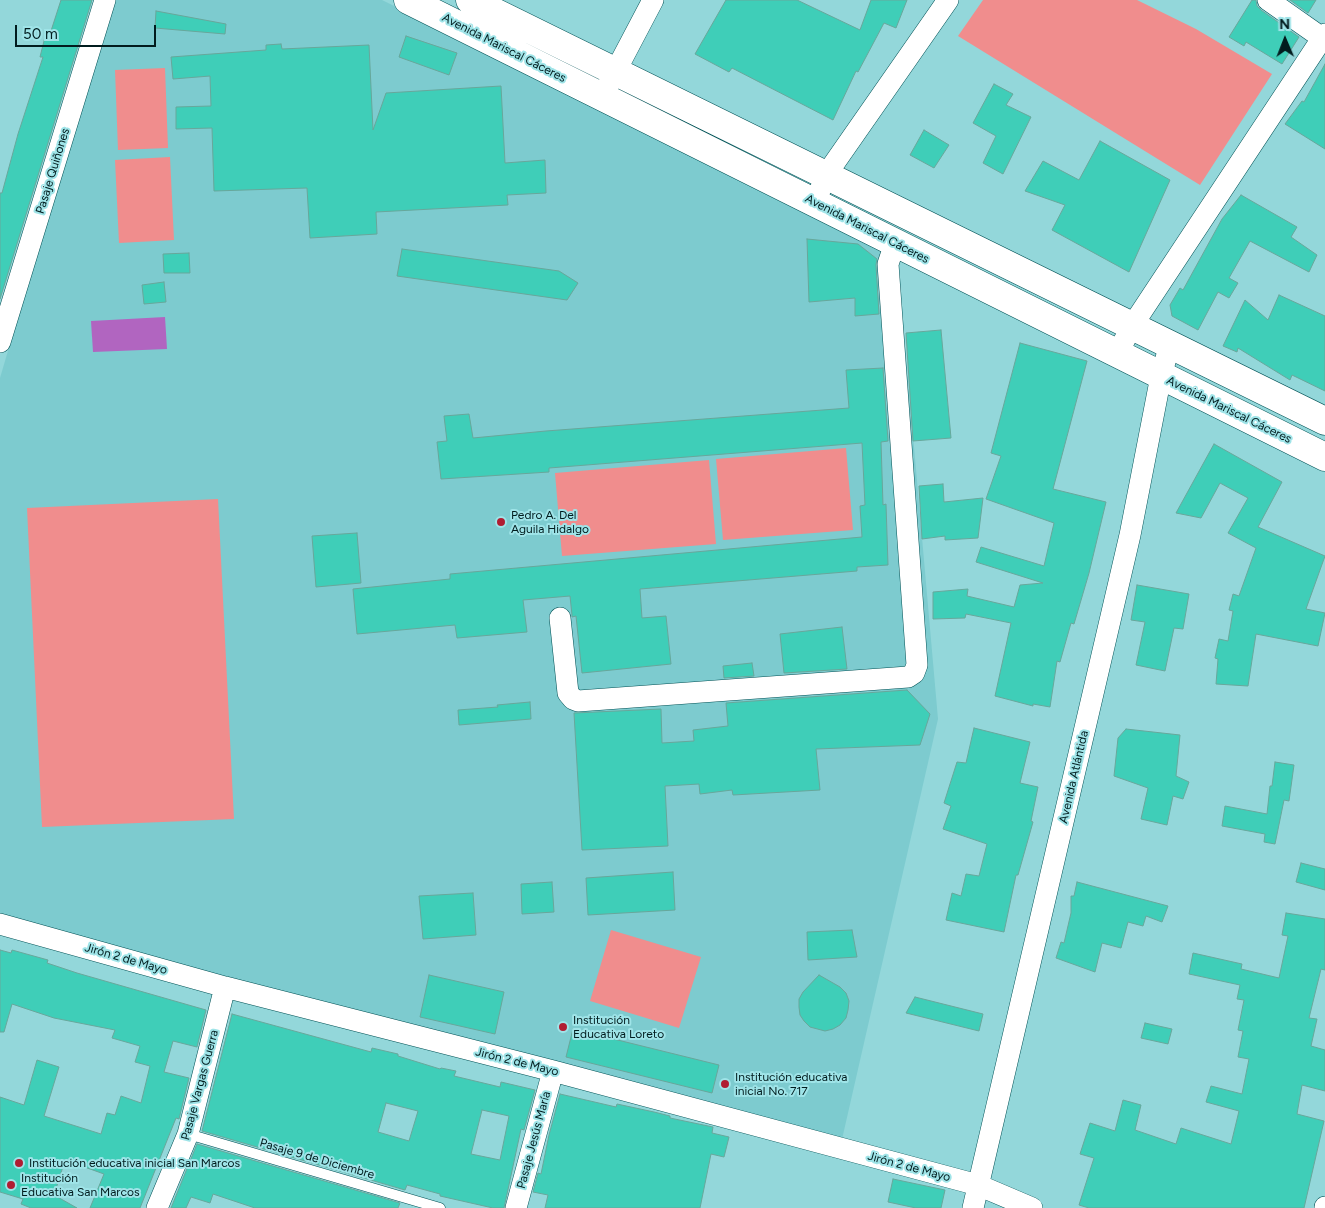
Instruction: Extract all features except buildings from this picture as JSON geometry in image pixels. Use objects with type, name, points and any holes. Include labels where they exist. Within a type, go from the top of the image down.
[{"type":"main road","name":"Avenida Mariscal Cáceres","points":[[408,0],[1325,458]]},
{"type":"main road","points":[[470,0],[1325,421]]},
{"type":"street","name":"Pasaje Quiñones","points":[[0,342],[105,0]]},
{"type":"street","points":[[602,96],[652,0]]},
{"type":"street","points":[[815,203],[826,175],[948,0]]},
{"type":"street","points":[[1117,354],[1132,326],[1324,37],[1268,0]]},
{"type":"street","points":[[560,618],[568,693],[573,699],[578,701],[908,677],[914,673],[917,666],[888,264],[895,243]]},
{"type":"street","name":"Avenida Atlántida","points":[[973,1208],[1130,535],[1161,376],[1170,344]]},
{"type":"street","name":"Jirón 2 de Mayo","points":[[0,924],[225,987],[553,1071],[978,1185],[1032,1208]]},
{"type":"street","name":"Pasaje Vargas Guerra","points":[[157,1208],[188,1134],[225,987]]},
{"type":"street","name":"Pasaje Jesús María","points":[[516,1208],[553,1071]]},
{"type":"lane","name":"Pasaje 9 de Diciembre","points":[[188,1134],[440,1208]]},
{"type":"shaded area","points":[[111,0],[382,0],[897,254],[938,719],[840,1148],[0,924],[0,378]]},
{"type":"shaded area","points":[[983,0],[1137,0],[1196,29],[1272,74],[1200,185],[958,36]]},
{"type":"shaded area","points":[[165,68],[168,148],[118,150],[115,70]]},
{"type":"shaded area","points":[[170,157],[174,240],[119,243],[115,160]]},
{"type":"shaded area","points":[[165,317],[167,349],[93,352],[91,321]]},
{"type":"shaded area","points":[[846,448],[853,530],[723,540],[716,459]]},
{"type":"shaded area","points":[[709,460],[716,544],[562,556],[555,473]]},
{"type":"shaded area","points":[[218,499],[234,819],[42,827],[27,508]]},
{"type":"shaded area","points":[[611,930],[701,957],[679,1028],[590,1001]]},
{"type":"place","name":"Pedro A. Del Aguila Hidalgo","points":[[501,522]]},
{"type":"place","name":"Institución Educativa Loreto","points":[[563,1027]]},
{"type":"place","name":"Institución educativa inicial No. 717","points":[[725,1084]]},
{"type":"place","name":"Institución educativa inicial San Marcos","points":[[19,1163]]},
{"type":"place","name":"Institución Educativa San Marcos","points":[[11,1185]]}]
